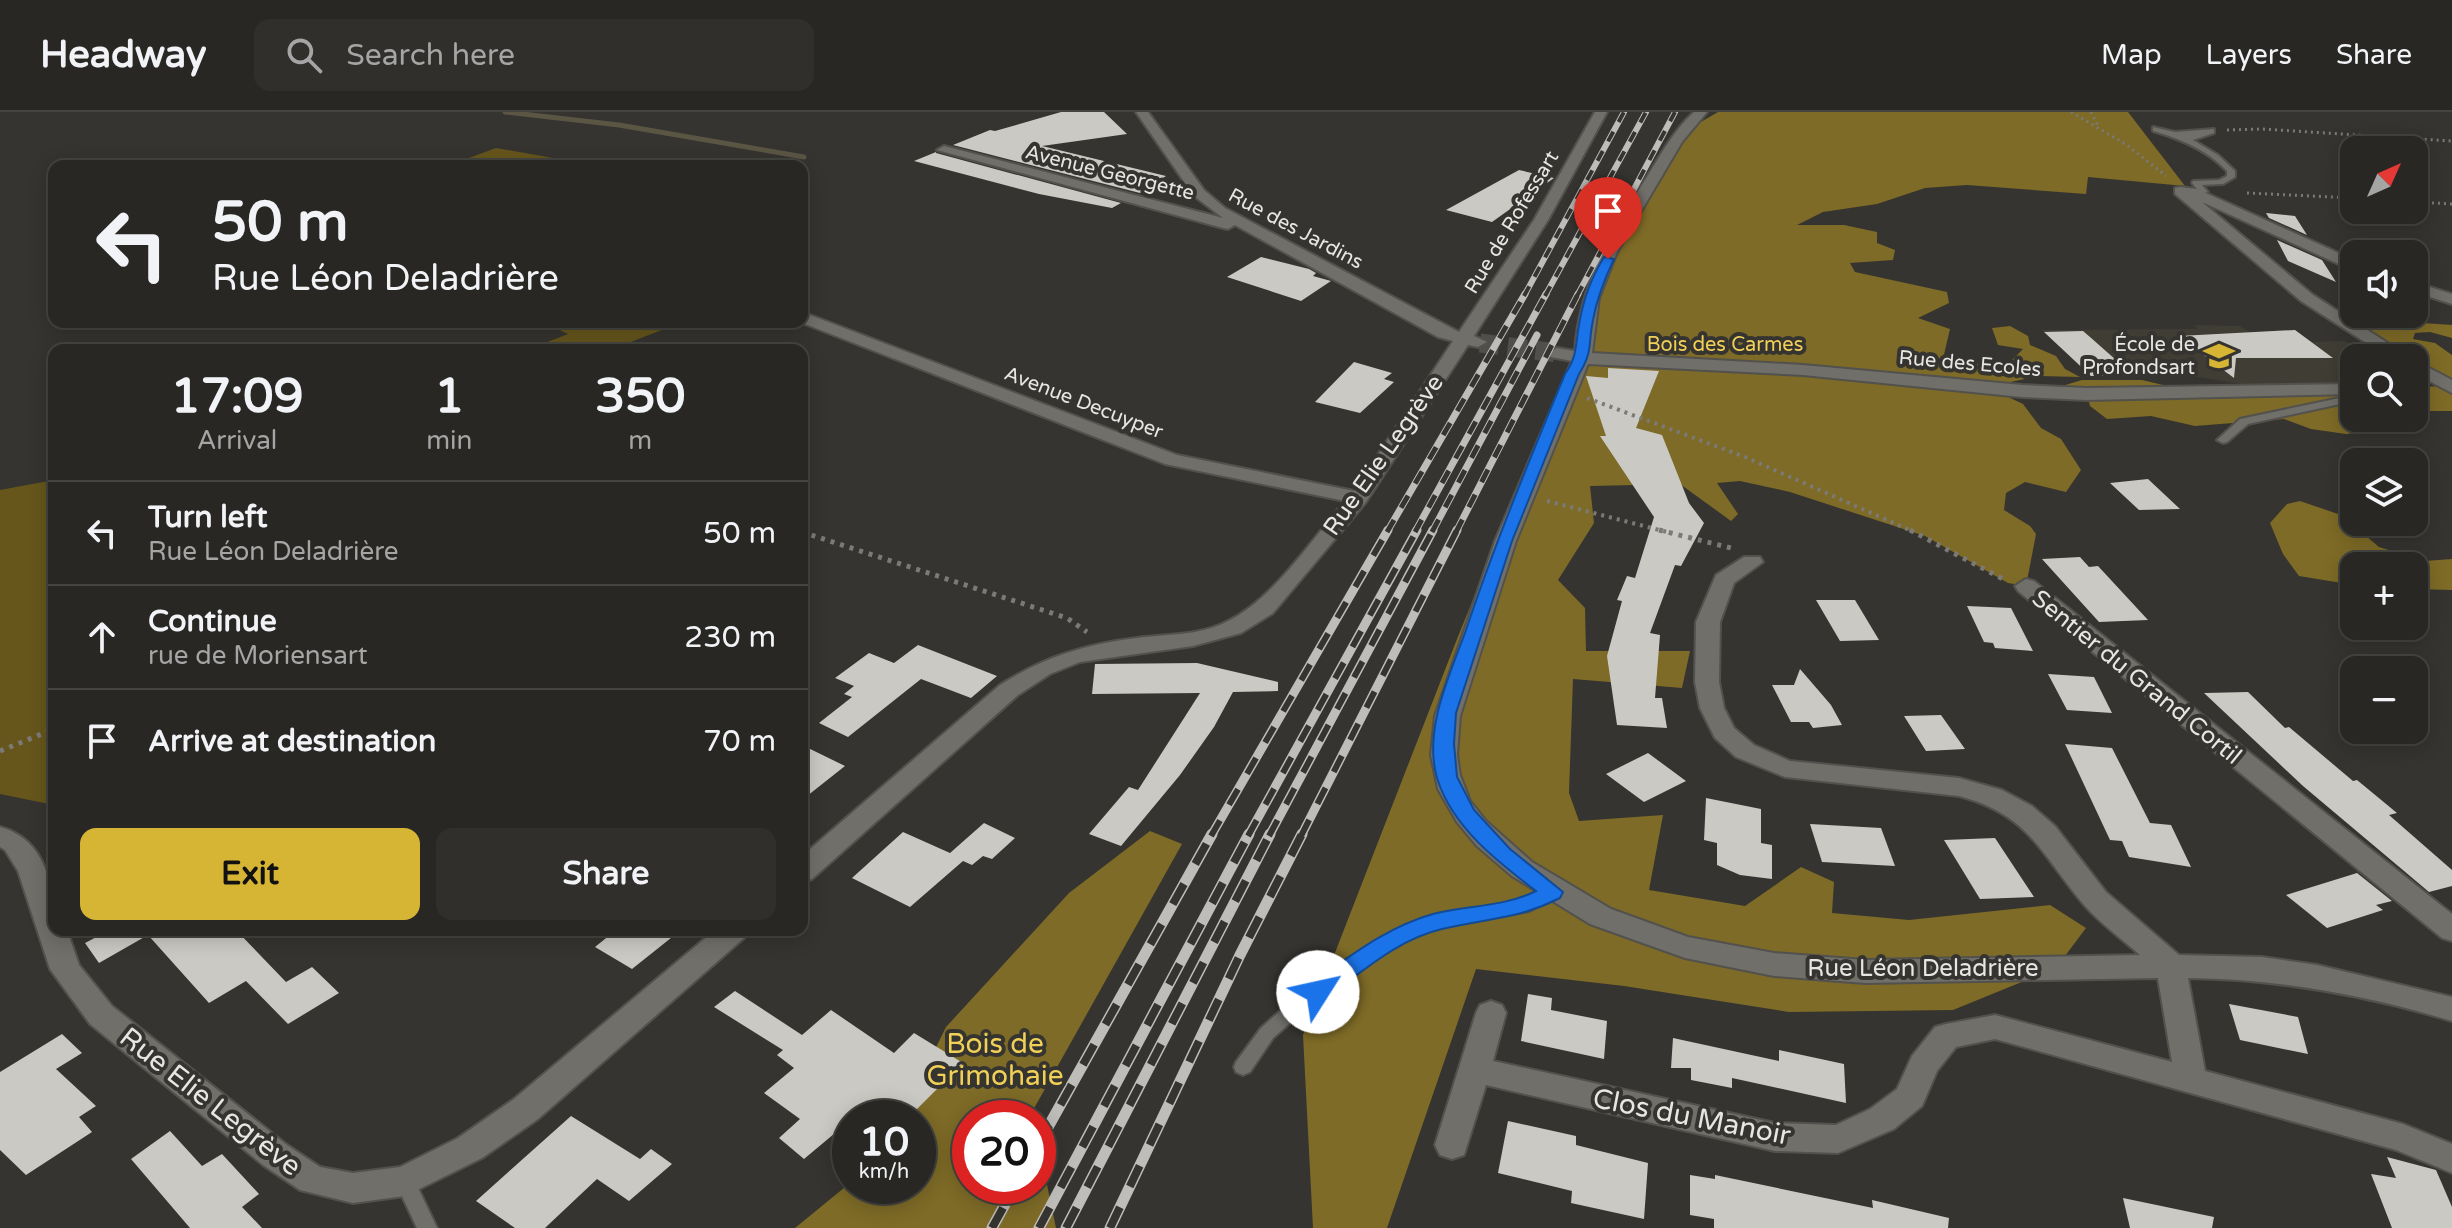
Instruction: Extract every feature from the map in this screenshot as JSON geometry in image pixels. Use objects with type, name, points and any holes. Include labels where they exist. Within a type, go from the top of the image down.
[{"type":"street","name":"Rue des Jardins","points":[[1142,112],[1199,193],[1220,211],[1264,238],[1331,269],[1466,345]]},
{"type":"street","name":"Rue de Rofessart","points":[[1466,345],[1601,112]]},
{"type":"street","name":"Rue Léon Deladrière","points":[[1701,112],[1675,142],[1593,290],[1588,313],[1570,355],[1572,374],[1566,395],[1521,495],[1447,713],[1444,744],[1447,777],[1465,814],[1502,854],[1552,892],[1608,921],[1688,949],[1762,965],[1845,972],[2171,966],[2286,970],[2452,1009]]},
{"type":"street","name":"Avenue Georgette","points":[[944,150],[1190,212],[1264,238]]},
{"type":"street","points":[[2340,259],[2195,192],[2180,191],[2295,289],[2380,344]]},
{"type":"street","points":[[2428,291],[2452,299]]},
{"type":"street","name":"Avenue Decuyper","points":[[808,319],[1172,460],[1359,498]]},
{"type":"street","name":"Rue Elie Legrève","points":[[808,867],[1009,690],[1042,669],[1101,650],[1185,641],[1233,628],[1265,608],[1359,498],[1466,345]]},
{"type":"street","name":"Rue des Ecoles","points":[[1570,355],[1803,370],[2061,393],[2340,389]]},
{"type":"street","points":[[2428,373],[2451,387]]},
{"type":"street","points":[[2428,387],[2451,387]]},
{"type":"street","points":[[1752,562],[1724,580],[1708,622],[1709,694],[1716,720],[1731,740],[1755,757],[1785,769],[1959,787],[2001,799],[2033,820],[2096,899],[2171,966],[2191,1082]]},
{"type":"street","name":"Sentier du Grand Cortil","points":[[2026,586],[2452,930]]},
{"type":"street","name":"Rue Elie Legrève","points":[[0,836],[15,843],[32,870],[48,918]]},
{"type":"street","name":"Rue Elie Legrève","points":[[54,936],[65,969],[101,1015],[275,1155],[312,1180],[353,1188],[405,1181],[470,1148],[526,1109],[727,936]]},
{"type":"street","points":[[1452,1145],[1491,1013]]},
{"type":"street","name":"Clos du Manoir","points":[[1476,1070],[1775,1137],[1838,1139],[1882,1119],[1910,1097],[1923,1065],[1946,1036],[1995,1027],[2403,1138],[2452,1159]]},
{"type":"lane","points":[[2156,129],[2187,139],[2222,161],[2231,171],[2231,177],[2225,181],[2196,183],[2195,192]]},
{"type":"lane","points":[[2187,139],[2211,131]]},
{"type":"lane","points":[[2175,134],[2211,131]]},
{"type":"lane","points":[[2223,440],[2244,421],[2340,401]]},
{"type":"lane","points":[[1243,1067],[1267,1033],[1294,1009],[1389,941],[1435,922],[1523,907],[1552,892]]},
{"type":"lane","points":[[405,1181],[427,1228]]},
{"type":"path","points":[[2071,112],[2098,126],[2195,192],[2340,197]]},
{"type":"path","points":[[2091,112],[2098,126]]},
{"type":"path","points":[[2211,131],[2262,129],[2452,141]]},
{"type":"path","points":[[2428,203],[2452,204]]},
{"type":"path","name":"Sentier du Grand Cortil","points":[[1566,395],[1626,411],[1766,466],[1925,536],[2008,583],[2026,586]]},
{"type":"path","points":[[1521,495],[1700,538]]},
{"type":"path","points":[[808,534],[1067,618],[1088,633],[1101,650]]},
{"type":"path","points":[[0,751],[48,731]]},
{"type":"shaded area","points":[[496,148],[564,160],[463,160]]},
{"type":"shaded area","name":"École de Profondsart","points":[[2194,325],[2240,326],[2250,332],[2295,330],[2312,342],[2345,341],[2350,344],[2340,344],[2340,384],[2262,387],[2153,370],[2133,375],[2091,376],[2042,330],[2198,329]]},
{"type":"shaded area","points":[[556,328],[667,328],[626,344],[542,344],[568,334]]},
{"type":"shaded area","points":[[48,481],[48,804],[0,794],[0,490]]},
{"type":"green space","name":"Bois des Carmes","points":[[1718,112],[2128,112],[2185,186],[2088,177],[2086,194],[1967,185],[1925,188],[1877,204],[1823,212],[1797,225],[1844,225],[1877,232],[1877,243],[1895,250],[1893,260],[1850,263],[1855,272],[1947,292],[1949,303],[1918,318],[1950,329],[1942,363],[2008,364],[2023,349],[1998,345],[1992,328],[2010,326],[2028,336],[2030,345],[2056,356],[2065,369],[2080,377],[2039,376],[1987,387],[2023,404],[2041,428],[2061,439],[2081,470],[2066,492],[2025,482],[2006,493],[2004,510],[2030,526],[2036,534],[2026,586],[2008,583],[1925,536],[1790,492],[1740,481],[1717,483],[1738,514],[1731,521],[1680,484],[1590,486],[1594,523],[1558,580],[1585,608],[1586,651],[1690,651],[1682,688],[1573,679],[1569,793],[1579,821],[1663,815],[1649,890],[1745,906],[1801,867],[1834,882],[1832,913],[1909,920],[2050,905],[2086,928],[2056,968],[1953,1010],[1789,1012],[1624,986],[1476,969],[1387,1228],[1313,1228],[1303,1035],[1457,639],[1603,281],[1687,130]]},
{"type":"green space","points":[[2452,325],[2452,338],[2430,332],[2415,333],[2413,339],[2435,343],[2452,355],[2452,411],[2428,411],[2428,387],[2447,386],[2428,374],[2428,344],[2379,344],[2353,328]]},
{"type":"green space","points":[[2082,380],[2142,380],[2180,389],[2340,389],[2340,432],[2362,432],[2346,434],[2311,429],[2284,419],[2195,426],[2151,416],[2107,419],[2090,406],[2087,394],[2062,386]]},
{"type":"green space","points":[[2300,501],[2340,515],[2340,536],[2366,536],[2379,547],[2395,552],[2340,552],[2340,583],[2299,576],[2283,554],[2270,523],[2287,504]]},
{"type":"green space","points":[[2452,559],[2452,590],[2428,589],[2428,561]]},
{"type":"green space","name":"Bois de Grimohaie","points":[[1150,831],[1182,844],[1039,1100],[952,1100],[952,1204],[1051,1204],[1056,1228],[795,1228],[832,1198],[832,1204],[936,1204],[936,1100],[910,1100],[946,1027],[1069,893]]},
{"type":"building","points":[[1061,112],[1104,112],[1127,134],[1042,146],[1166,176],[1140,193],[953,145],[990,130]]},
{"type":"building","points":[[936,152],[1121,203],[1112,208],[1039,194],[914,161]]},
{"type":"building","points":[[1519,170],[1554,178],[1492,222],[1446,210]]},
{"type":"building","points":[[2266,213],[2295,216],[2307,235],[2269,218]]},
{"type":"building","points":[[2277,240],[2322,260],[2336,282],[2288,261]]},
{"type":"building","points":[[1261,257],[1309,269],[1316,273],[1313,276],[1331,281],[1301,301],[1227,277]]},
{"type":"building","points":[[2295,330],[2333,358],[2236,358],[2234,378],[2179,336]]},
{"type":"building","points":[[2083,331],[2133,375],[2091,376],[2044,332]]},
{"type":"building","points":[[1354,362],[1392,373],[1384,379],[1394,382],[1360,413],[1315,402]]},
{"type":"building","points":[[1608,368],[1659,371],[1636,428],[1662,435],[1689,503],[1704,523],[1681,566],[1675,565],[1650,633],[1660,635],[1655,698],[1662,698],[1667,728],[1617,725],[1607,656],[1622,601],[1617,600],[1627,576],[1635,578],[1654,517],[1600,436],[1606,436],[1586,376],[1608,378]]},
{"type":"building","points":[[2148,479],[2180,509],[2139,510],[2110,483]]},
{"type":"building","points":[[2080,557],[2089,567],[2098,566],[2148,620],[2099,622],[2042,559]]},
{"type":"building","points":[[1816,600],[1855,600],[1879,640],[1840,641]]},
{"type":"building","points":[[1967,606],[2011,608],[2033,651],[1995,648],[1993,643],[1984,642]]},
{"type":"building","points":[[918,645],[997,676],[971,698],[921,679],[848,737],[819,723],[852,697],[844,694],[854,686],[835,678],[869,653],[894,663]]},
{"type":"building","points":[[1197,663],[1278,682],[1278,691],[1233,692],[1214,727],[1180,775],[1121,846],[1089,834],[1129,787],[1138,790],[1200,693],[1092,694],[1095,664]]},
{"type":"building","points":[[1800,669],[1831,705],[1842,725],[1813,728],[1809,722],[1791,722],[1772,685],[1794,685]]},
{"type":"building","points":[[2048,674],[2094,677],[2112,713],[2067,710]]},
{"type":"building","points":[[2248,692],[2285,728],[2289,727],[2397,813],[2389,815],[2452,870],[2452,886],[2429,892],[2303,786],[2204,693]]},
{"type":"building","points":[[1941,715],[1965,749],[1926,751],[1904,716]]},
{"type":"building","points":[[2065,744],[2112,748],[2150,823],[2171,825],[2191,867],[2129,857],[2122,841],[2110,840]]},
{"type":"building","points":[[808,748],[845,766],[808,795]]},
{"type":"building","points":[[1648,753],[1686,781],[1644,802],[1606,774]]},
{"type":"building","points":[[1706,798],[1761,809],[1761,843],[1772,845],[1772,879],[1740,875],[1717,865],[1717,843],[1704,840]]},
{"type":"building","points":[[984,823],[1015,838],[992,859],[983,856],[972,865],[963,861],[910,907],[852,878],[903,832],[950,853]]},
{"type":"building","points":[[1810,824],[1881,828],[1895,866],[1822,862]]},
{"type":"building","points":[[1995,838],[2034,897],[1980,899],[1944,840]]},
{"type":"building","points":[[2357,873],[2392,901],[2376,905],[2383,910],[2327,928],[2286,895]]},
{"type":"building","points":[[98,936],[146,936],[99,963],[85,943]]},
{"type":"building","points":[[149,936],[242,936],[286,982],[312,967],[339,993],[288,1024],[246,981],[209,1003]]},
{"type":"building","points":[[609,936],[673,936],[632,969],[595,947]]},
{"type":"building","points":[[735,991],[802,1035],[831,1010],[894,1053],[914,1033],[963,1063],[926,1100],[832,1100],[832,1136],[804,1159],[779,1138],[800,1119],[764,1093],[794,1068],[777,1055],[783,1050],[714,1007]]},
{"type":"building","points":[[1528,994],[1552,998],[1551,1010],[1607,1021],[1604,1059],[1521,1041]]},
{"type":"building","points":[[2229,1004],[2298,1017],[2308,1054],[2240,1040]]},
{"type":"building","points":[[62,1034],[82,1053],[56,1069],[96,1106],[79,1117],[92,1132],[26,1175],[0,1150],[0,1072]]},
{"type":"building","points":[[1673,1038],[1779,1061],[1779,1050],[1844,1064],[1846,1103],[1732,1078],[1732,1088],[1691,1080],[1691,1068],[1671,1068]]},
{"type":"building","points":[[571,1116],[640,1159],[651,1149],[672,1164],[629,1201],[597,1179],[545,1228],[515,1228],[476,1201]]},
{"type":"building","points":[[1508,1121],[1576,1136],[1576,1145],[1648,1163],[1644,1219],[1571,1203],[1572,1191],[1498,1173]]},
{"type":"building","points":[[170,1131],[202,1166],[222,1154],[259,1194],[242,1207],[262,1228],[190,1228],[131,1159]]},
{"type":"building","points":[[2387,1157],[2436,1170],[2452,1207],[2452,1228],[2392,1228],[2371,1174],[2396,1178]]},
{"type":"building","points":[[1690,1175],[1715,1179],[1715,1175],[1873,1208],[1872,1200],[1949,1218],[1948,1228],[1714,1228],[1714,1219],[1690,1215]]},
{"type":"building","points":[[2123,1198],[2214,1217],[2212,1228],[2130,1228]]},
{"type":"waterway","points":[[505,112],[619,125],[804,157]]},
{"type":"tunnel","points":[[1480,343],[1557,353]]},
{"type":"railway","points":[[1524,296],[1624,112]]},
{"type":"railway","points":[[1545,296],[1646,112]]},
{"type":"railway","points":[[1577,296],[1675,112]]},
{"type":"railway","points":[[1387,532],[1525,294]]},
{"type":"railway","points":[[1415,532],[1546,294]]},
{"type":"railway","points":[[1456,532],[1578,294]]},
{"type":"railway","points":[[1432,532],[1537,335]]},
{"type":"railway","points":[[1211,836],[1388,530]]},
{"type":"railway","points":[[1248,836],[1417,530]]},
{"type":"railway","points":[[1269,836],[1433,530]]},
{"type":"railway","points":[[1301,836],[1457,530]]},
{"type":"railway","points":[[1056,1113],[1212,834]]},
{"type":"railway","points":[[1039,1228],[1249,834]]},
{"type":"railway","points":[[1066,1228],[1270,834]]},
{"type":"railway","points":[[1110,1228],[1240,955],[1302,834]]},
{"type":"railway","points":[[992,1228],[1005,1204]]},
{"type":"place","name":"École de Profondsart","points":[[2219,356]]},
{"type":"route","points":[[1318,992],[1389,941],[1435,922],[1523,907],[1552,892],[1502,854],[1465,814],[1447,777],[1444,744],[1447,713],[1504,541],[1572,374],[1583,358],[1585,324],[1593,290],[1608,259]]}]
